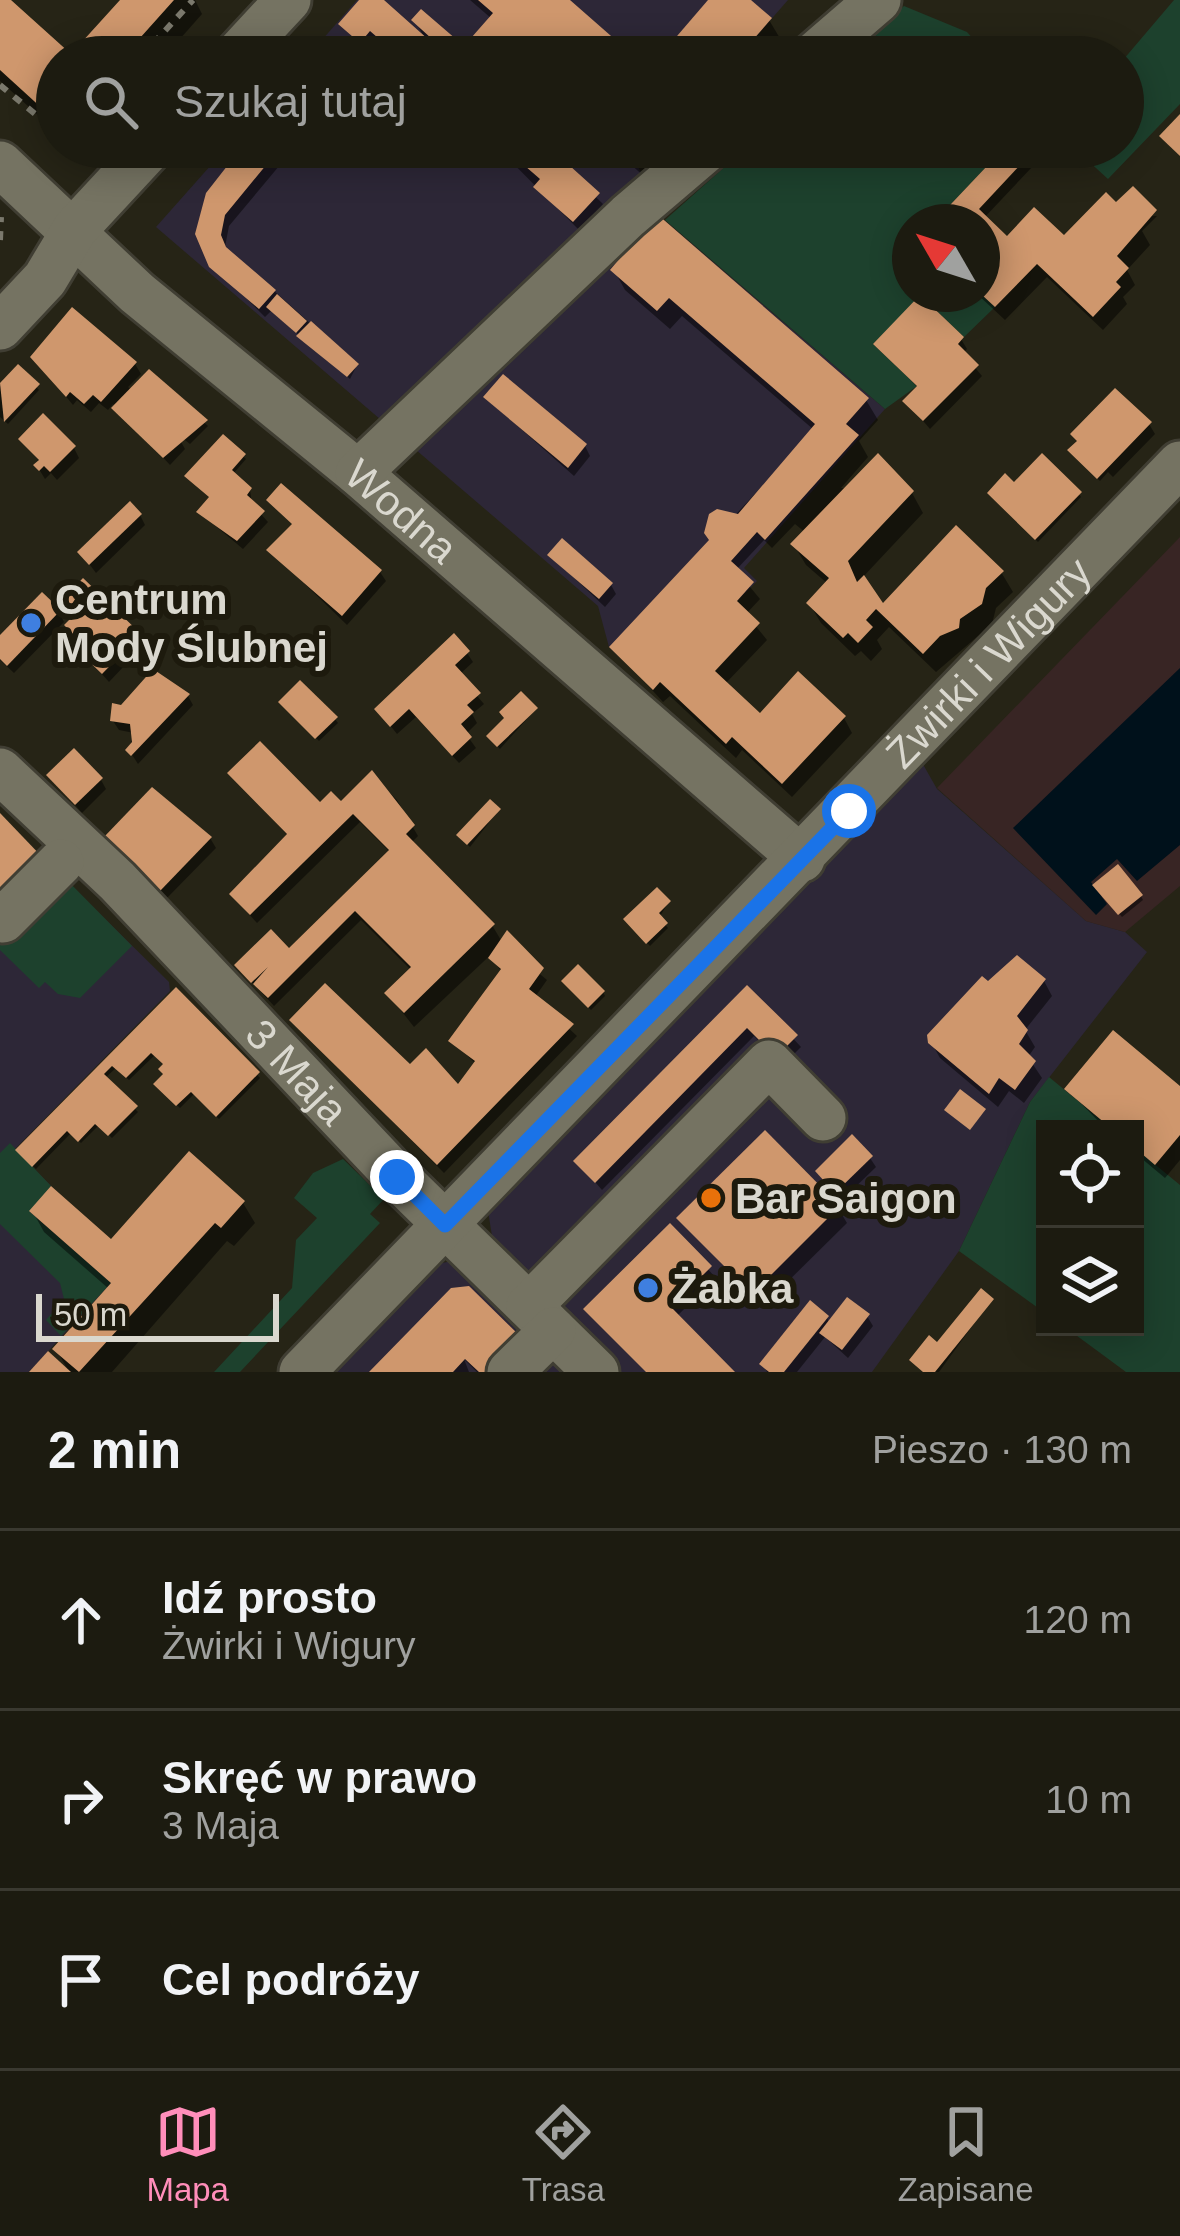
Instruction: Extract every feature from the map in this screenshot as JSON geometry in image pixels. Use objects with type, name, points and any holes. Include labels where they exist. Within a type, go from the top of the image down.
[{"type":"street","points":[[255,36],[288,0]]},
{"type":"street","points":[[836,36],[878,0]]},
{"type":"street","points":[[0,327],[45,279],[76,230],[132,168]]},
{"type":"street","points":[[358,473],[686,168]]},
{"type":"street","name":"Wodna","points":[[1,186],[76,230],[137,293],[358,473],[802,859]]},
{"type":"street","name":"Żwirki i Wigury","points":[[302,1372],[1180,464]]},
{"type":"street","name":"3 Maja","points":[[0,771],[132,896],[445,1225],[596,1372]]},
{"type":"street","points":[[3,920],[61,862]]},
{"type":"street","points":[[510,1372],[541,1318],[769,1064],[823,1118]]},
{"type":"path","points":[[160,36],[194,0]]},
{"type":"path","points":[[0,85],[36,115]]},
{"type":"path","points":[[0,240],[1,186]]},
{"type":"shaded area","points":[[357,0],[788,0],[756,36],[325,36]]},
{"type":"shaded area","points":[[208,168],[639,168],[642,174],[610,200],[642,230],[657,214],[885,409],[744,568],[757,581],[651,687],[609,647],[598,606],[156,227]]},
{"type":"shaded area","points":[[1180,537],[1180,886],[1125,932],[1086,921],[937,788]]},
{"type":"shaded area","points":[[920,759],[937,789],[1086,921],[1125,932],[1147,952],[1030,1102],[959,1251],[872,1372],[615,1372],[493,1242],[488,1211]]},
{"type":"shaded area","points":[[45,860],[169,982],[170,991],[15,1149],[51,1186],[30,1212],[111,1283],[29,1372],[0,1372],[0,903]]},
{"type":"shaded area","points":[[452,1261],[576,1372],[328,1372],[432,1265]]},
{"type":"green space","points":[[1174,0],[1180,0],[1180,104],[1144,142],[1144,36]]},
{"type":"green space","points":[[904,6],[971,36],[870,36]]},
{"type":"green space","points":[[723,168],[985,168],[951,204],[892,204],[892,312],[905,312],[873,344],[917,386],[885,409],[665,220]]},
{"type":"green space","points":[[1096,168],[1119,168],[1108,179]]},
{"type":"green space","points":[[938,312],[990,312],[964,337]]},
{"type":"green space","points":[[62,875],[132,946],[80,998],[58,994],[45,982],[39,988],[0,950],[0,937]]},
{"type":"green space","points":[[1049,1077],[1101,1120],[1036,1120],[1036,1307],[959,1251],[1030,1102]]},
{"type":"green space","points":[[10,1143],[51,1186],[30,1212],[111,1283],[61,1336],[46,1320],[64,1299],[60,1283],[0,1224],[0,1153]]},
{"type":"green space","points":[[1144,1155],[1180,1185],[1180,1372],[1126,1372],[1077,1336],[1144,1336]]},
{"type":"green space","points":[[343,1159],[384,1199],[370,1214],[380,1223],[240,1372],[214,1372],[292,1288],[296,1240],[317,1218],[294,1198],[313,1173]]},
{"type":"water","points":[[1180,668],[1180,845],[1137,881],[1117,859],[1091,882],[1107,904],[1096,915],[1013,828]]},
{"type":"building","points":[[0,0],[11,0],[51,36],[36,36],[36,103],[0,70]]},
{"type":"building","points":[[120,0],[174,0],[142,36],[87,36]]},
{"type":"building","points":[[359,0],[384,0],[424,36],[376,36],[370,31],[366,36],[352,36],[338,24]]},
{"type":"building","points":[[478,0],[570,0],[611,36],[473,36],[493,13]]},
{"type":"building","points":[[708,0],[751,0],[772,18],[756,36],[677,36]]},
{"type":"building","points":[[421,9],[452,36],[429,36],[411,20]]},
{"type":"building","points":[[1180,114],[1180,156],[1159,136]]},
{"type":"building","points":[[226,168],[264,168],[225,215],[221,235],[226,247],[276,290],[259,309],[209,267],[195,234],[206,193]]},
{"type":"building","points":[[527,168],[572,168],[600,193],[573,222],[533,187],[540,179]]},
{"type":"building","points":[[985,168],[1017,168],[984,204],[951,204]]},
{"type":"building","points":[[1133,186],[1157,210],[1117,256],[1129,268],[1116,282],[1121,287],[1093,317],[1037,264],[1000,302],[1000,229],[1007,236],[1034,207],[1064,235],[1106,192],[1116,202]]},
{"type":"building","points":[[657,214],[869,398],[846,424],[859,435],[765,540],[757,532],[731,561],[754,582],[737,601],[760,623],[715,671],[760,713],[798,671],[846,716],[782,784],[732,737],[726,744],[660,682],[653,690],[609,647],[709,540],[704,533],[709,514],[717,509],[738,514],[815,424],[669,298],[657,311],[610,270]]},
{"type":"building","points":[[277,294],[307,321],[296,333],[266,307]]},
{"type":"building","points":[[72,307],[137,362],[101,402],[93,395],[84,404],[70,392],[66,397],[30,357]]},
{"type":"building","points":[[904,312],[938,312],[964,337],[958,344],[979,365],[923,421],[902,401],[917,386],[873,344]]},
{"type":"building","points":[[311,321],[359,364],[347,377],[296,336]]},
{"type":"building","points":[[18,364],[40,384],[4,422],[0,383]]},
{"type":"building","points":[[149,369],[208,420],[163,458],[111,408]]},
{"type":"building","points":[[503,374],[587,444],[568,468],[483,397]]},
{"type":"building","points":[[1115,388],[1152,422],[1097,479],[1067,450],[1077,441],[1070,434]]},
{"type":"building","points":[[43,413],[76,446],[50,472],[33,465],[39,460],[18,439]]},
{"type":"building","points":[[223,434],[246,454],[232,470],[252,488],[247,495],[265,511],[237,541],[196,512],[209,497],[184,476]]},
{"type":"building","points":[[878,453],[914,491],[848,561],[857,582],[864,575],[883,603],[956,525],[1004,571],[986,588],[982,604],[960,619],[959,628],[940,636],[923,654],[876,609],[866,620],[873,627],[858,643],[848,633],[843,638],[806,603],[829,578],[790,544]]},
{"type":"building","points":[[1042,453],[1082,492],[1035,540],[987,493],[1005,473],[1014,482]]},
{"type":"building","points":[[281,483],[382,570],[342,616],[266,550],[292,524],[266,500]]},
{"type":"building","points":[[130,501],[142,514],[89,565],[77,552]]},
{"type":"building","points":[[562,538],[613,583],[599,599],[547,555]]},
{"type":"building","points":[[83,578],[141,634],[102,674],[73,646],[79,640],[64,625],[75,614],[61,601]]},
{"type":"building","name":"Centrum Mody Ślubnej","points":[[42,592],[61,610],[7,666],[0,659],[0,635]]},
{"type":"building","points":[[454,633],[470,651],[455,665],[481,693],[467,705],[474,712],[461,724],[472,737],[452,756],[409,709],[390,727],[374,709]]},
{"type":"building","points":[[153,669],[190,694],[131,756],[125,750],[132,742],[130,724],[110,721],[112,703],[121,705]]},
{"type":"building","points":[[300,680],[338,717],[315,739],[278,702]]},
{"type":"building","points":[[521,691],[538,708],[497,747],[486,736],[504,718],[499,712]]},
{"type":"building","points":[[260,741],[320,802],[331,791],[341,801],[372,770],[415,825],[406,834],[495,924],[404,1013],[384,993],[411,967],[355,911],[268,998],[253,984],[268,967],[251,983],[234,965],[271,929],[289,948],[389,850],[353,814],[250,915],[229,894],[287,834],[227,773]]},
{"type":"building","points":[[74,748],[103,778],[75,805],[46,775]]},
{"type":"building","points":[[152,787],[212,837],[160,891],[104,837]]},
{"type":"building","points":[[490,799],[501,809],[467,845],[456,835]]},
{"type":"building","points":[[0,813],[45,860],[0,897]]},
{"type":"building","points":[[1118,864],[1143,895],[1118,915],[1092,885]]},
{"type":"building","points":[[657,887],[671,901],[659,913],[668,923],[646,944],[623,919]]},
{"type":"building","points":[[507,930],[544,968],[529,989],[574,1024],[437,1165],[289,1020],[325,983],[410,1064],[426,1048],[458,1084],[475,1061],[448,1041],[501,969],[488,958]]},
{"type":"building","points":[[1017,955],[1046,979],[1017,1016],[1028,1030],[1019,1044],[1036,1061],[1015,1090],[999,1078],[989,1094],[928,1043],[927,1035],[982,976],[988,981]]},
{"type":"building","points":[[578,964],[605,991],[588,1008],[561,981]]},
{"type":"building","points":[[747,985],[798,1035],[776,1057],[747,1028],[595,1183],[573,1161]]},
{"type":"building","points":[[176,987],[260,1072],[216,1117],[191,1092],[176,1106],[153,1084],[163,1074],[158,1069],[163,1064],[151,1053],[126,1078],[112,1066],[104,1074],[138,1106],[108,1136],[95,1124],[78,1142],[67,1131],[32,1167],[15,1150]]},
{"type":"building","points":[[1113,1030],[1180,1086],[1180,1135],[1155,1165],[1144,1156],[1144,1120],[1101,1120],[1064,1089]]},
{"type":"building","points":[[960,1089],[986,1109],[970,1130],[944,1110]]},
{"type":"building","points":[[765,1130],[840,1206],[752,1294],[676,1218]]},
{"type":"building","points":[[852,1134],[873,1156],[835,1193],[815,1171]]},
{"type":"building","points":[[189,1151],[245,1201],[221,1228],[215,1223],[79,1372],[52,1349],[111,1283],[29,1211],[51,1186],[111,1239]]},
{"type":"building","name":"Żabka","points":[[670,1223],[712,1266],[671,1307],[735,1372],[646,1372],[583,1309]]},
{"type":"building","points":[[469,1286],[521,1337],[488,1372],[479,1372],[465,1359],[453,1372],[369,1372],[451,1288]]},
{"type":"building","points":[[981,1288],[994,1299],[935,1372],[923,1372],[909,1360],[929,1335],[937,1342]]},
{"type":"building","points":[[847,1297],[870,1314],[842,1350],[819,1333]]},
{"type":"building","points":[[810,1300],[829,1316],[784,1372],[769,1372],[759,1364]]},
{"type":"building","points":[[48,1351],[71,1372],[29,1372]]},
{"type":"place","name":"Centrum Mody Ślubnej","points":[[31,623]]},
{"type":"place","name":"Bar Saigon","points":[[711,1198]]},
{"type":"place","name":"Żabka","points":[[648,1288]]},
{"type":"route","points":[[397,1177],[445,1225],[849,811]]}]
